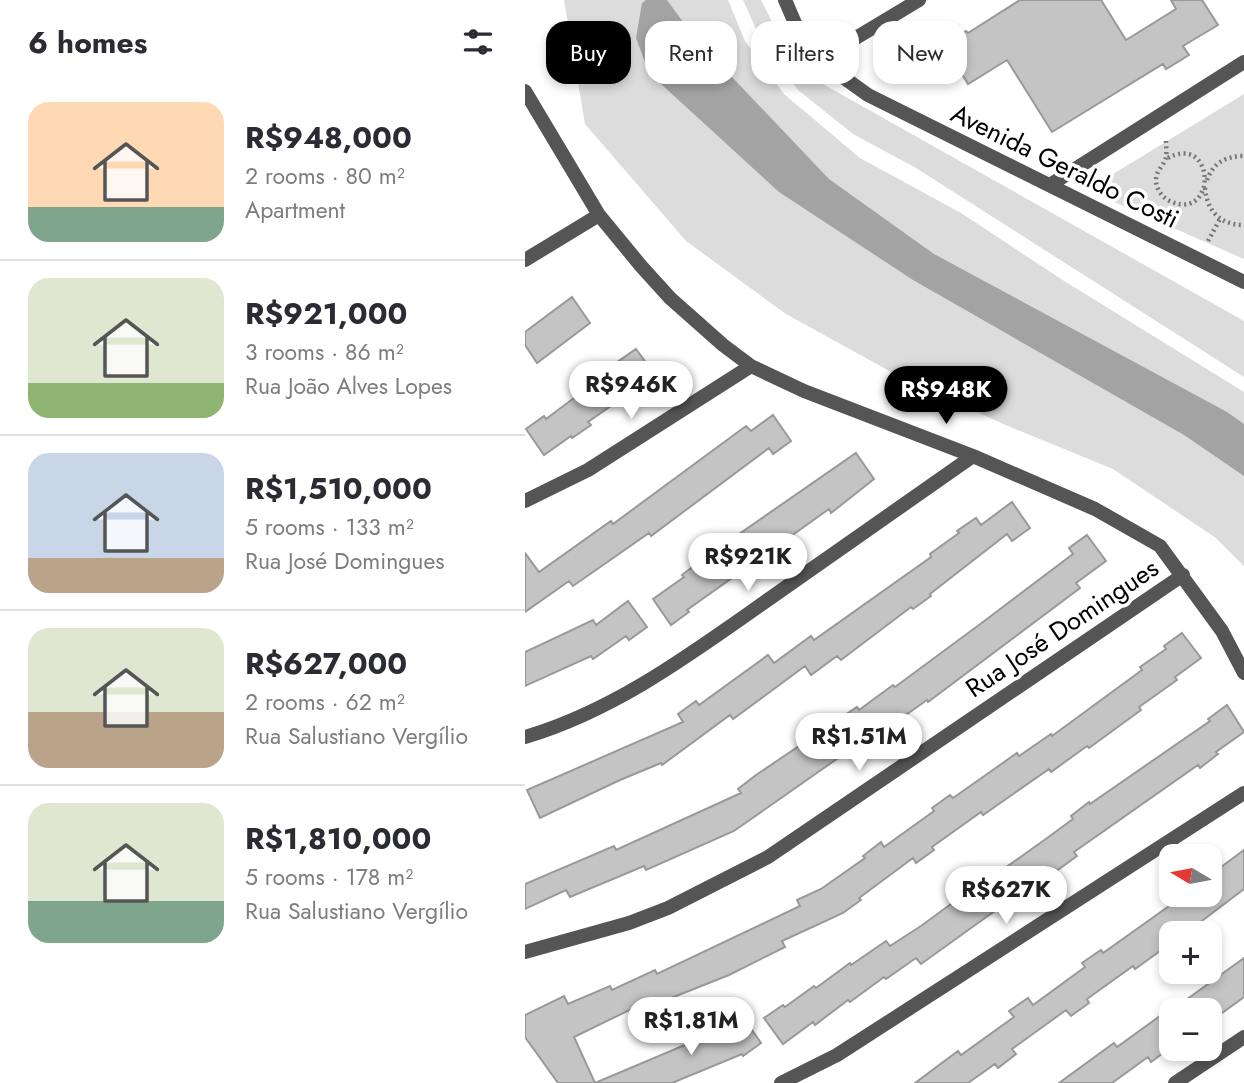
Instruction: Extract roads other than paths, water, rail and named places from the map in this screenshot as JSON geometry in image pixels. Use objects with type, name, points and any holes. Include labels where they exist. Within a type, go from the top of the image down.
[{"type":"street","name":"Avenida Geraldo Costi","points":[[785,0],[794,21]]},
{"type":"street","points":[[859,36],[919,0]]},
{"type":"street","points":[[1050,185],[1244,62]]},
{"type":"street","name":"Avenida Geraldo Costi","points":[[853,84],[868,95],[1244,282]]},
{"type":"street","points":[[525,91],[599,215],[670,298],[723,345],[751,366],[804,391],[973,456],[1118,521],[1160,546],[1222,631],[1244,673]]},
{"type":"street","points":[[525,260],[599,215]]},
{"type":"street","points":[[525,501],[588,470],[751,366]]},
{"type":"street","points":[[525,737],[554,729],[621,697],[684,660],[973,456]]},
{"type":"street","name":"Rua José Domingues","points":[[525,952],[629,923],[668,908],[768,857],[1183,575]]},
{"type":"street","points":[[781,1083],[837,1055],[1244,793]]},
{"type":"street","points":[[1175,1083],[1244,1037]]}]
